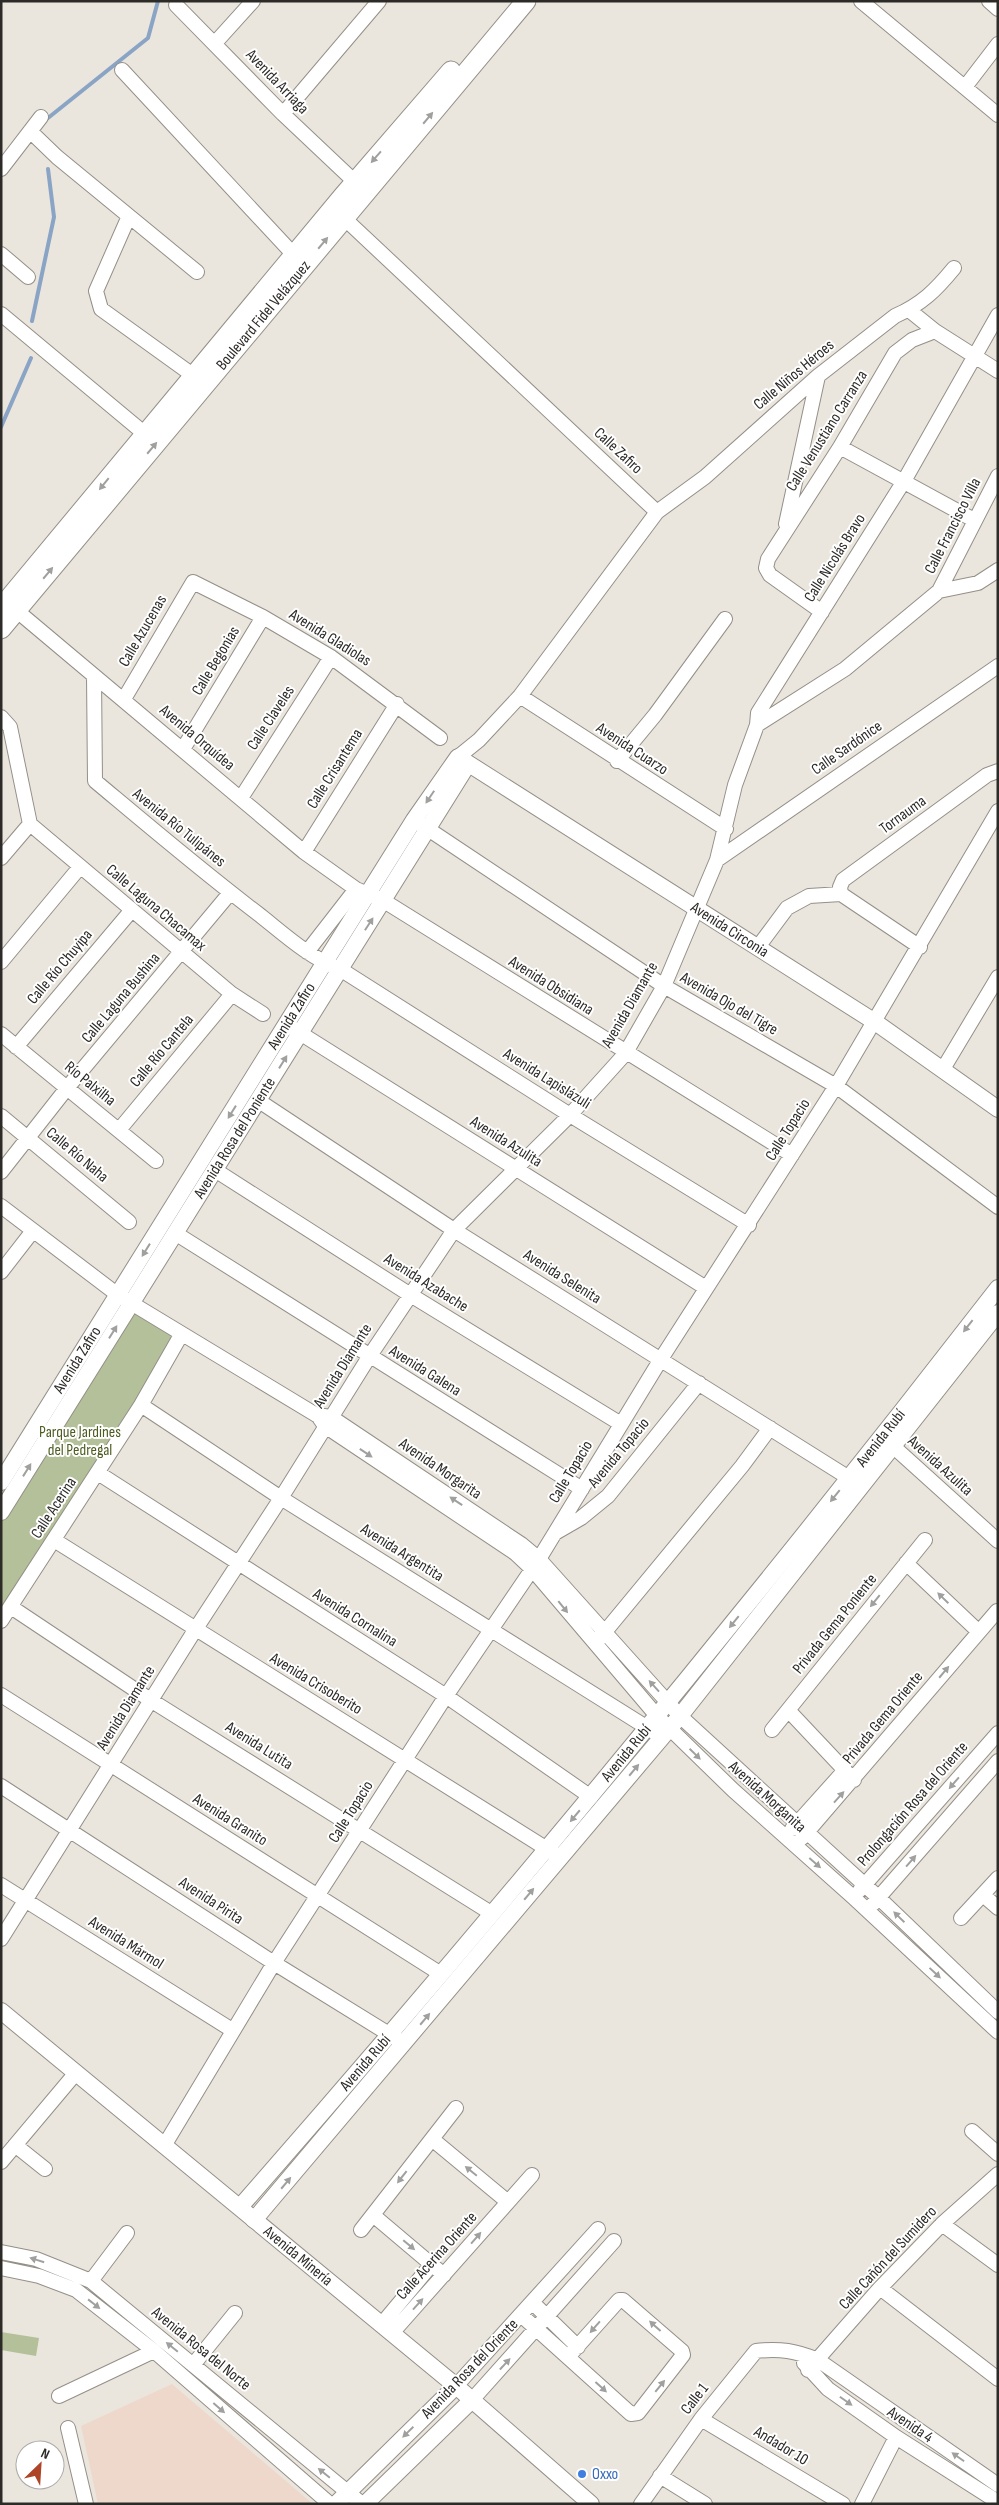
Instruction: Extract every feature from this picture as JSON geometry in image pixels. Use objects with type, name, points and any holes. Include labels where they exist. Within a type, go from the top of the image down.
[{"type":"main road","name":"Boulevard Fidel Velázquez","points":[[1,629],[8,607],[145,434],[194,376],[217,359],[294,255],[511,1]]},
{"type":"main road","name":"Boulevard Fidel Velázquez","points":[[8,607],[217,359],[344,218],[526,1]]},
{"type":"street","points":[[215,43],[253,1]]},
{"type":"street","points":[[283,114],[379,1]]},
{"type":"street","points":[[862,1],[998,115]]},
{"type":"street","points":[[988,1],[998,9]]},
{"type":"street","name":"Avenida Arriaga","points":[[176,5],[283,114],[355,182]]},
{"type":"street","points":[[964,88],[998,44]]},
{"type":"street","points":[[122,70],[294,255]]},
{"type":"street","points":[[1,169],[41,116]]},
{"type":"street","points":[[30,131],[57,157],[197,272]]},
{"type":"street","points":[[129,216],[96,291],[101,308],[194,376]]},
{"type":"street","name":"Calle Zafiro","points":[[344,218],[657,512]]},
{"type":"street","points":[[1,254],[28,278]]},
{"type":"street","name":"Calle Niños Héroes","points":[[657,512],[705,477],[818,376],[895,316],[909,310],[933,294],[954,268]]},
{"type":"street","points":[[909,310],[935,331],[998,371]]},
{"type":"street","points":[[1,314],[145,434]]},
{"type":"street","name":"Calle Nicolás Bravo","points":[[726,829],[735,785],[757,725],[758,713],[904,481],[976,358],[998,315]]},
{"type":"street","name":"Calle Venustiano Carranza","points":[[822,612],[770,574],[766,568],[768,558],[840,447],[895,352],[912,340],[935,331]]},
{"type":"street","points":[[785,532],[818,376]]},
{"type":"street","points":[[840,447],[974,520]]},
{"type":"street","name":"Calle Francisco Villa","points":[[939,592],[998,476]]},
{"type":"street","points":[[463,760],[520,696],[657,512]]},
{"type":"street","points":[[757,725],[845,669],[939,592],[978,583],[998,570]]},
{"type":"street","name":"Avenida Gladiolas","points":[[193,582],[263,617],[332,657],[440,738]]},
{"type":"street","name":"Calle Azucenas","points":[[124,699],[193,582]]},
{"type":"street","name":"Avenida Orquídea","points":[[8,607],[124,699],[304,852],[362,892]]},
{"type":"street","name":"Calle Begonias","points":[[183,749],[263,617]]},
{"type":"street","points":[[617,761],[655,715],[724,619]]},
{"type":"street","name":"Calle Claveles","points":[[241,798],[332,657]]},
{"type":"street","name":"Calle Sardónice","points":[[717,860],[998,666]]},
{"type":"street","name":"Avenida Río Tulipánes","points":[[94,676],[95,781],[230,893],[307,952],[333,966]]},
{"type":"street","name":"Avenida Cuarzo","points":[[520,696],[617,761],[726,829]]},
{"type":"street","name":"Calle Crisantema","points":[[304,852],[397,704]]},
{"type":"street","points":[[1,717],[10,727],[30,824],[1,858]]},
{"type":"street","name":"Avenida Zafiro","points":[[1,1482],[64,1396],[124,1299],[287,1024],[333,966],[362,892],[421,824],[463,760]]},
{"type":"street","name":"Avenida Circonia","points":[[463,760],[875,1022],[998,1109]]},
{"type":"street","name":"Tornauma","points":[[841,894],[840,887],[844,880],[987,775],[998,771]]},
{"type":"street","name":"Calle Topacio","points":[[164,2146],[274,1963],[319,1896],[446,1696],[536,1564],[661,1359],[749,1225],[836,1086],[920,947],[998,810]]},
{"type":"street","name":"Calle Laguna Chacamax","points":[[30,824],[131,911],[232,994],[263,1014]]},
{"type":"street","name":"Avenida Rosa del Poniente","points":[[124,1299],[175,1233],[216,1170],[301,1034],[333,966],[384,901],[421,824]]},
{"type":"street","name":"Avenida Ojo del Tigre","points":[[421,824],[664,986],[836,1086],[998,1207]]},
{"type":"street","name":"Avenida Diamante","points":[[1,1939],[195,1630],[282,1498],[325,1420],[454,1230],[570,1115],[626,1054],[664,986],[717,860],[726,829]]},
{"type":"street","points":[[1,962],[80,867]]},
{"type":"street","points":[[307,952],[362,892]]},
{"type":"street","name":"Avenida Obsidiana","points":[[362,892],[384,901],[626,1054],[792,1155]]},
{"type":"street","name":"Calle Laguna Bushina","points":[[1,1172],[67,1088],[182,953],[230,893]]},
{"type":"street","points":[[758,947],[787,908],[810,896],[841,894],[920,947]]},
{"type":"street","name":"Calle Río Chuyipa","points":[[16,1047],[131,911]]},
{"type":"street","name":"Avenida Lapislázuli","points":[[333,966],[749,1225]]},
{"type":"street","points":[[943,1069],[998,976]]},
{"type":"street","name":"Calle Río Cantela","points":[[119,1130],[232,994]]},
{"type":"street","name":"Avenida Azulita","points":[[287,1024],[706,1288]]},
{"type":"street","name":"Río Palxilha","points":[[1,1034],[156,1161]]},
{"type":"street","name":"Avenida Selenita","points":[[259,1101],[454,1230],[849,1478]]},
{"type":"street","name":"Calle Río Naha","points":[[1,1116],[129,1222]]},
{"type":"street","name":"Avenida Azabache","points":[[216,1170],[409,1294],[621,1424]]},
{"type":"street","name":"Avenida Morgarita","points":[[1,1206],[32,1232],[124,1299],[181,1336],[325,1420],[515,1553],[536,1564]]},
{"type":"street","points":[[1,1272],[32,1232]]},
{"type":"street","name":"Avenida Galena","points":[[175,1233],[582,1489]]},
{"type":"street","name":"Avenida Rubí","points":[[254,2220],[397,2040],[554,1854],[680,1716],[849,1478],[888,1442],[998,1288]]},
{"type":"street","name":"Avenida Rubí","points":[[240,2207],[397,2040],[441,1974],[491,1912],[554,1854],[591,1797],[652,1722],[770,1589],[888,1442],[998,1313]]},
{"type":"street","name":"Calle Acerina","points":[[1,1621],[141,1405],[181,1336]]},
{"type":"street","name":"Avenida Topacio","points":[[555,1533],[581,1518],[608,1496],[699,1383]]},
{"type":"street","points":[[1,1512],[64,1396]]},
{"type":"street","name":"Avenida Argentita","points":[[141,1405],[282,1498],[491,1629],[652,1722]]},
{"type":"street","points":[[594,1645],[742,1466],[770,1428]]},
{"type":"street","name":"Avenida Azulita","points":[[888,1442],[998,1541]]},
{"type":"street","name":"Avenida Cornalina","points":[[98,1473],[446,1696],[591,1797]]},
{"type":"street","name":"Avenida Crisoberito","points":[[54,1540],[554,1854]]},
{"type":"street","name":"Privada Gema Poniente","points":[[772,1730],[925,1540]]},
{"type":"street","points":[[906,1563],[978,1632]]},
{"type":"street","name":"Avenida Morganita","points":[[536,1564],[605,1632],[680,1716],[879,1898],[998,2012]]},
{"type":"street","name":"Avenida Morganita","points":[[536,1564],[652,1722],[853,1897],[998,2032]]},
{"type":"street","name":"Avenida Lutita","points":[[11,1607],[152,1701],[491,1912]]},
{"type":"street","name":"Privada Gema Oriente","points":[[790,1841],[997,1611]]},
{"type":"street","name":"Avenida Granito","points":[[1,1695],[441,1974]]},
{"type":"street","points":[[788,1710],[850,1775]]},
{"type":"street","name":"Prolongación Rosa del Oriente","points":[[853,1897],[998,1733]]},
{"type":"street","points":[[867,1910],[994,1765],[976,1758]]},
{"type":"street","name":"Avenida Pirita","points":[[1,1786],[274,1963],[397,2040]]},
{"type":"street","points":[[961,1918],[998,1878]]},
{"type":"street","name":"Avenida Mármol","points":[[1,1885],[232,2030]]},
{"type":"street","points":[[983,1895],[998,1908]]},
{"type":"street","name":"Avenida Minería","points":[[1,2011],[75,2074],[240,2207],[456,2386],[589,2503]]},
{"type":"street","points":[[1,2162],[75,2074]]},
{"type":"street","points":[[361,2230],[456,2108]]},
{"type":"street","points":[[972,2132],[998,2154]]},
{"type":"street","points":[[432,2139],[508,2202]]},
{"type":"street","points":[[15,2145],[45,2169]]},
{"type":"street","name":"Calle Cañón del Sumidero","points":[[813,2365],[880,2288],[942,2224],[998,2174]]},
{"type":"street","name":"Calle Acerina Oriente","points":[[386,2329],[444,2275],[532,2175]]},
{"type":"street","points":[[373,2215],[444,2275]]},
{"type":"street","points":[[942,2224],[998,2266]]},
{"type":"street","name":"Avenida Rosa del Oriente","points":[[341,2498],[456,2386],[598,2229]]},
{"type":"street","points":[[91,2282],[127,2233]]},
{"type":"street","name":"Avenida Rosa del Oriente","points":[[363,2504],[472,2400],[614,2241]]},
{"type":"street","name":"Avenida Rosa del Norte","points":[[1,2252],[36,2259],[91,2282],[193,2365],[341,2498],[363,2504]]},
{"type":"street","name":"Calle Acerina Oriente","points":[[386,2329],[432,2264]]},
{"type":"street","name":"Avenida Rosa del Norte","points":[[1,2268],[39,2276],[76,2290],[154,2351],[330,2504]]},
{"type":"street","points":[[880,2288],[998,2379]]},
{"type":"street","points":[[521,2315],[631,2414],[634,2414],[683,2355],[682,2351],[623,2300],[619,2300],[568,2357]]},
{"type":"street","points":[[532,2303],[578,2347]]},
{"type":"street","points":[[193,2365],[235,2313]]},
{"type":"street","name":"Calle 1","points":[[641,2504],[701,2419],[756,2351],[775,2348],[796,2351],[813,2365]]},
{"type":"street","points":[[59,2396],[154,2351]]},
{"type":"street","points":[[813,2365],[998,2485]]},
{"type":"street","name":"Avenida 4","points":[[813,2365],[828,2389],[896,2437],[998,2502]]},
{"type":"street","name":"Andador 10","points":[[701,2419],[843,2504]]},
{"type":"street","points":[[68,2428],[86,2504]]},
{"type":"street","points":[[862,2504],[896,2437]]},
{"type":"street","points":[[660,2476],[705,2504]]},
{"type":"shaded area","points":[[172,2384],[313,2504],[98,2504],[81,2426]]},
{"type":"green space","name":"Parque Jardines del Pedregal","points":[[134,1311],[176,1338],[1,1610],[1,1518]]},
{"type":"green space","points":[[1,2332],[39,2338],[36,2356],[1,2350]]},
{"type":"waterway","points":[[48,118],[148,38],[158,1]]},
{"type":"waterway","points":[[32,321],[54,217],[48,169]]},
{"type":"waterway","points":[[1,427],[31,358]]},
{"type":"place","name":"Oxxo","points":[[582,2474]]}]
